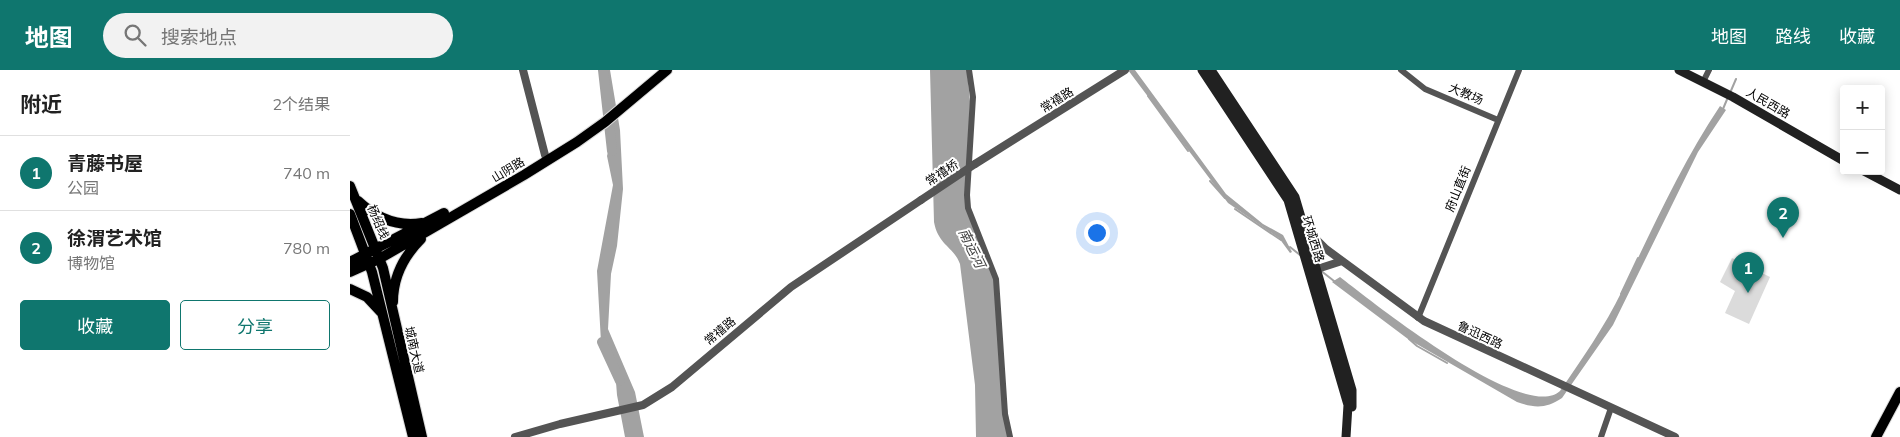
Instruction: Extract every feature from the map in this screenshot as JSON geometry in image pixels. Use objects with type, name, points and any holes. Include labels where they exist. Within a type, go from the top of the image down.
[{"type":"main road","name":"山阴路","points":[[350,272],[379,259],[430,225],[609,115],[658,70]]},
{"type":"main road","name":"山阴路","points":[[430,225],[524,175],[609,115],[667,70]]},
{"type":"main road","name":"环城西路","points":[[1202,70],[1288,200],[1352,390],[1352,437]]},
{"type":"main road","name":"环城西路","points":[[1211,70],[1295,197],[1312,253],[1313,271]]},
{"type":"main road","name":"人民西路","points":[[1680,70],[1733,97],[1840,158]]},
{"type":"main road","points":[[1872,175],[1900,190]]},
{"type":"main road","name":"杨绍线","points":[[350,186],[379,259]]},
{"type":"main road","points":[[355,198],[373,214],[394,223],[430,225]]},
{"type":"main road","name":"杨绍线","points":[[350,214],[369,264]]},
{"type":"main road","points":[[350,289],[367,297],[388,314],[399,271],[413,247],[430,225]]},
{"type":"main road","name":"城南大道","points":[[379,259],[413,437]]},
{"type":"main road","name":"山阴路","points":[[350,262],[369,264]]},
{"type":"main road","name":"城南大道","points":[[369,264],[388,314],[422,437]]},
{"type":"main road","name":"环城西路","points":[[1316,281],[1348,405],[1346,437]]},
{"type":"main road","points":[[1876,437],[1900,392]]},
{"type":"main road","points":[[1882,437],[1900,404]]},
{"type":"street","points":[[523,70],[545,155]]},
{"type":"street","points":[[969,70],[972,97],[968,208],[996,279],[1005,414],[1010,437]]},
{"type":"street","name":"常禧路","points":[[975,164],[1125,70]]},
{"type":"street","name":"大教场","points":[[1401,70],[1425,89],[1498,120]]},
{"type":"street","name":"府山直街","points":[[1418,318],[1520,70]]},
{"type":"street","points":[[1702,82],[1709,70]]},
{"type":"street","name":"常禧桥","points":[[921,200],[975,164]]},
{"type":"street","name":"常禧路","points":[[515,437],[560,424],[643,405],[672,387],[791,287],[921,200]]},
{"type":"street","name":"鲁迅西路","points":[[1301,216],[1316,239],[1418,318],[1675,437]]},
{"type":"street","points":[[1313,271],[1342,261]]},
{"type":"street","points":[[1601,437],[1611,408]]},
{"type":"shaded area","points":[[1732,258],[1770,277],[1749,324],[1725,313],[1735,291],[1720,282]]},
{"type":"water","points":[[602,70],[610,70],[620,130],[623,189],[617,246],[611,274],[608,329],[635,392],[644,437],[625,437],[617,395],[615,369],[601,342],[597,271],[613,185],[607,156],[612,135]]},
{"type":"water","name":"南运河","points":[[930,70],[967,70],[970,101],[967,200],[993,268],[1002,372],[1011,437],[976,437],[975,385],[960,264],[954,253],[942,241],[934,222]]},
{"type":"water","points":[[1128,70],[1135,70],[1226,194],[1263,224],[1283,235],[1292,252],[1290,253],[1279,238],[1228,203]]},
{"type":"water","points":[[1720,106],[1726,110],[1698,152],[1613,325],[1562,398],[1556,402],[1545,406],[1534,406],[1517,402],[1408,339],[1332,282],[1340,277],[1414,332],[1483,376],[1515,390],[1542,397],[1560,391],[1608,317],[1680,173]]},
{"type":"waterway","points":[[603,70],[612,151]]},
{"type":"waterway","points":[[1730,93],[1736,79]]},
{"type":"waterway","points":[[1148,96],[1188,151]]},
{"type":"waterway","points":[[1723,109],[1728,97]]},
{"type":"waterway","points":[[1210,181],[1225,198]]},
{"type":"waterway","points":[[1235,209],[1281,240]]},
{"type":"waterway","points":[[1290,247],[1300,255]]},
{"type":"waterway","points":[[1621,294],[1638,258]]},
{"type":"waterway","points":[[1320,270],[1334,281]]},
{"type":"waterway","points":[[1409,339],[1417,346],[1447,363]]},
{"type":"waterway","points":[[602,342],[620,381]]},
{"type":"place","name":"徐渭艺术馆","points":[[1783,238]]},
{"type":"place","name":"青藤书屋","points":[[1748,293]]}]
